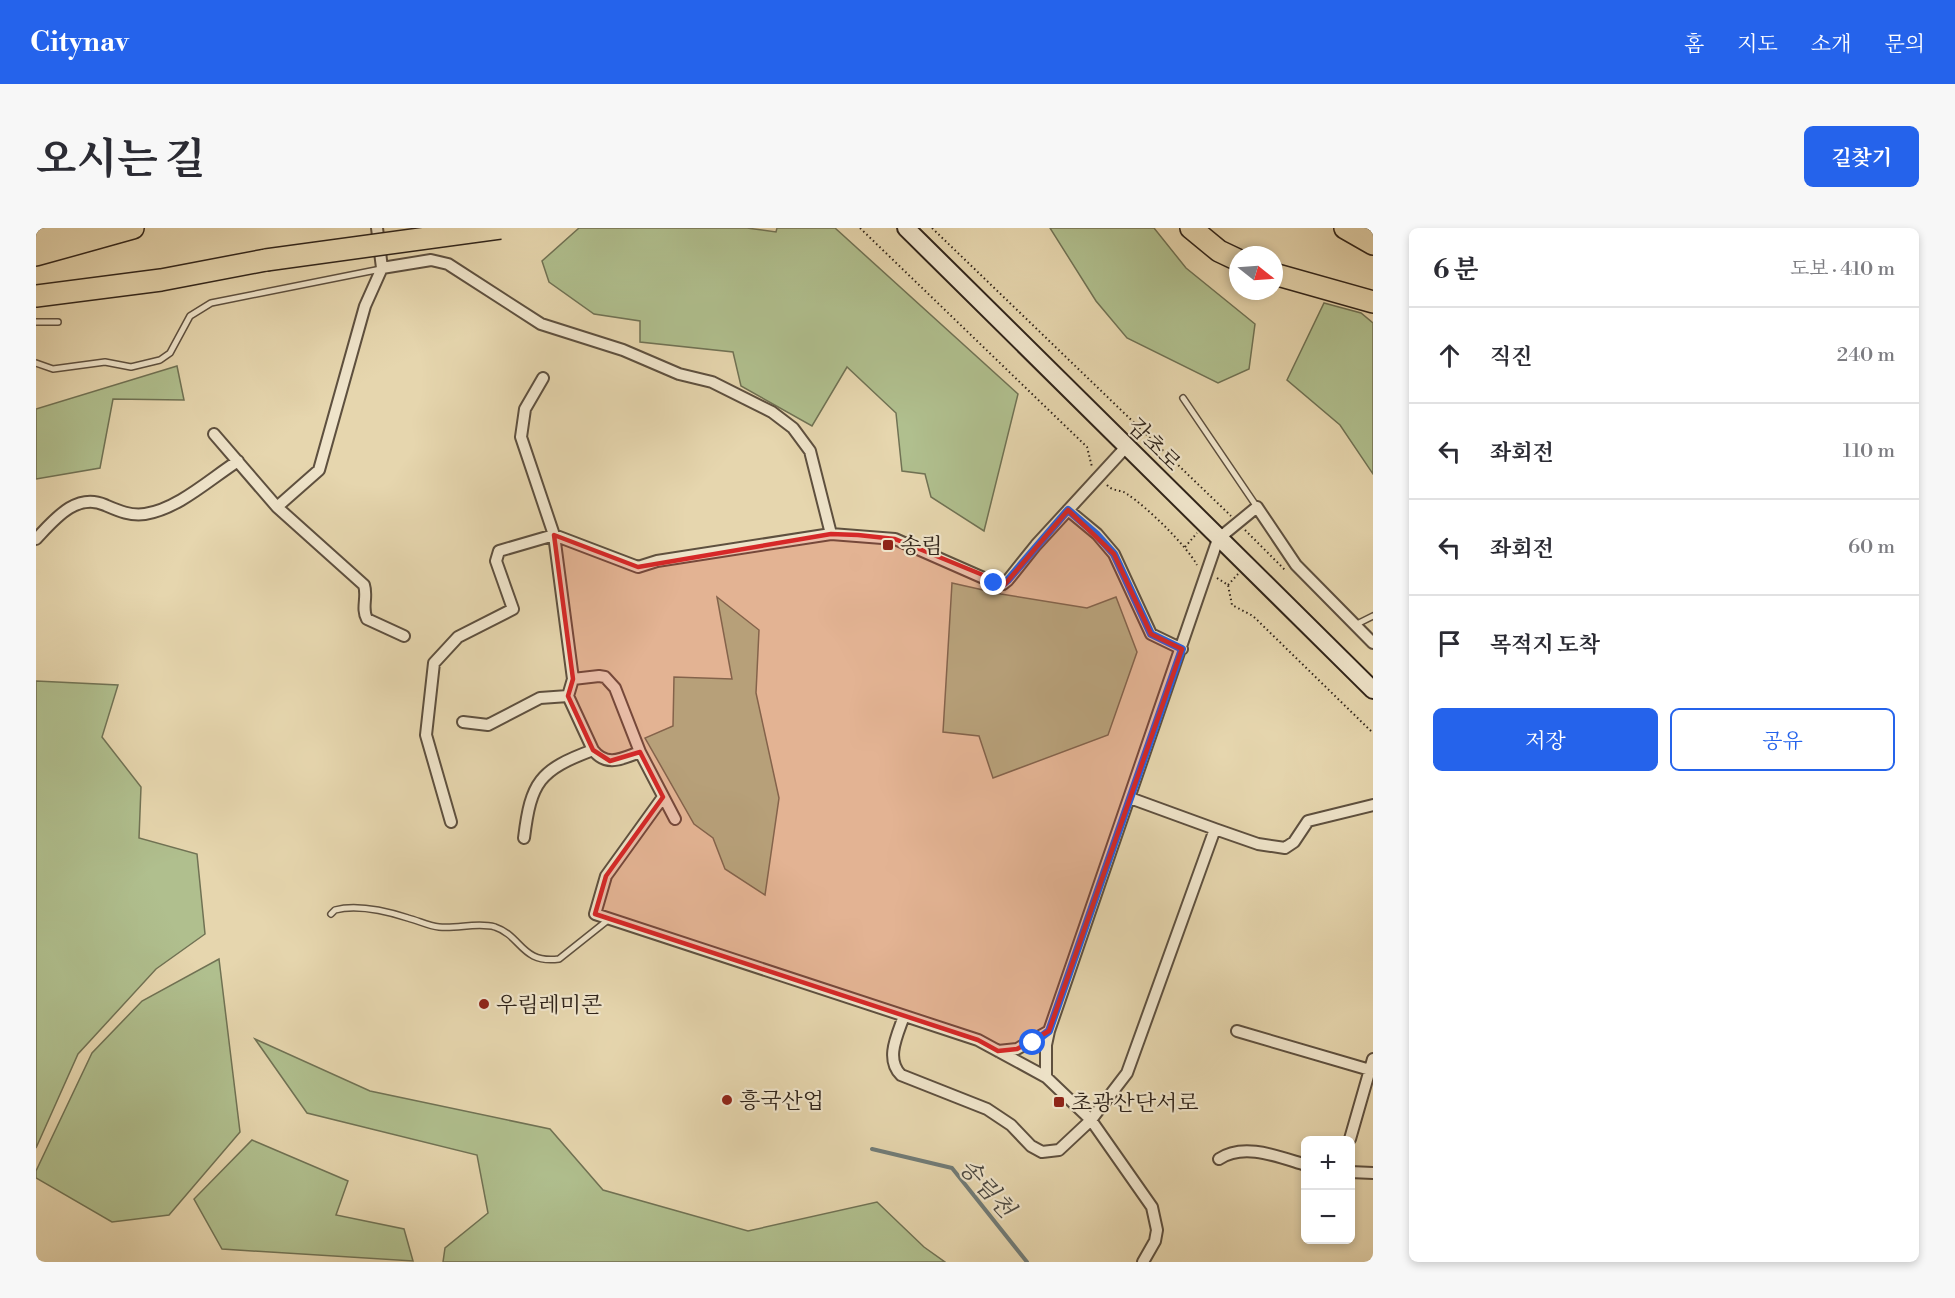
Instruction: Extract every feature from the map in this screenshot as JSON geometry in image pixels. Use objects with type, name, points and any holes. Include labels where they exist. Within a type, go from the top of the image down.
[{"type":"highway","points":[[36,235],[92,228]]},
{"type":"highway","points":[[36,255],[133,228]]},
{"type":"highway","points":[[36,287],[266,260],[500,228]]},
{"type":"highway","points":[[1191,228],[1219,251],[1229,256]]},
{"type":"highway","points":[[1345,228],[1373,244]]},
{"type":"highway","points":[[36,296],[161,280],[266,260]]},
{"type":"highway","points":[[1283,277],[1373,302]]},
{"type":"main road","name":"감초로","points":[[906,228],[1373,690]]},
{"type":"street","points":[[277,507],[319,470],[365,306],[382,268],[377,228]]},
{"type":"street","points":[[382,268],[431,260],[448,264],[541,324],[623,350],[679,374],[712,382],[772,412],[793,428],[810,451],[831,534]]},
{"type":"street","points":[[543,378],[525,409],[521,437],[554,535],[573,679],[568,696],[598,757],[610,761],[640,752]]},
{"type":"street","points":[[214,434],[277,507],[364,585],[366,597],[363,610],[367,619],[404,636]]},
{"type":"street","points":[[451,822],[426,735],[434,663],[458,637],[513,609],[496,561],[497,553],[554,535],[638,567],[831,534],[895,539],[914,546],[927,556],[994,583],[1003,584],[1126,447]]},
{"type":"street","points":[[36,539],[67,509],[79,502],[102,504],[126,514],[158,511],[238,461]]},
{"type":"street","points":[[1046,1077],[1049,1031],[1218,539],[1257,507],[1296,565],[1373,643]]},
{"type":"street","points":[[1068,510],[1096,534],[1114,554],[1151,634],[1182,649]]},
{"type":"street","points":[[573,679],[599,675],[611,682],[640,752],[675,819]]},
{"type":"street","points":[[463,722],[488,725],[540,698],[568,696]]},
{"type":"street","points":[[524,838],[532,790],[542,778],[561,764],[593,750]]},
{"type":"street","points":[[663,797],[606,876],[596,914],[978,1040],[1046,1077],[1091,1120],[1152,1207],[1155,1216],[1155,1241],[1143,1262]]},
{"type":"street","points":[[1130,798],[1258,844],[1285,848],[1294,842],[1308,821],[1373,805]]},
{"type":"street","points":[[904,1016],[892,1057],[893,1067],[901,1075],[987,1109],[1011,1125],[1031,1146],[1042,1152],[1059,1150],[1091,1120],[1127,1073],[1215,829]]},
{"type":"street","points":[[998,1051],[1017,1049],[1049,1031]]},
{"type":"street","points":[[1237,1031],[1371,1064],[1351,1136]]},
{"type":"street","points":[[1219,1160],[1234,1152],[1257,1153],[1270,1154],[1301,1164]]},
{"type":"street","points":[[1355,1172],[1373,1173]]},
{"type":"lane","points":[[1365,228],[1373,238]]},
{"type":"lane","points":[[36,363],[53,369],[105,362],[131,367],[160,360],[170,353],[190,316],[211,303],[382,268]]},
{"type":"lane","points":[[36,322],[58,322]]},
{"type":"lane","points":[[1183,398],[1257,507]]},
{"type":"lane","points":[[1355,625],[1373,616]]},
{"type":"lane","points":[[332,914],[335,910],[352,907],[397,915],[437,927],[491,926],[505,933],[529,955],[549,960],[559,959],[610,919]]},
{"type":"path","points":[[860,228],[1087,447],[1092,469],[1111,490],[1126,493],[1189,551],[1197,566],[1228,585],[1232,605],[1253,616],[1373,733]]},
{"type":"path","points":[[932,228],[1288,573]]},
{"type":"highlighted area","points":[[1068,510],[1114,554],[1151,634],[1182,649],[1049,1031],[1017,1049],[998,1051],[978,1040],[595,914],[606,876],[663,797],[640,752],[610,761],[593,750],[568,696],[573,679],[554,535],[638,567],[831,534],[895,539],[1005,584]]},
{"type":"green space","points":[[579,228],[747,228],[776,232],[777,228],[835,228],[1018,394],[984,531],[931,497],[925,474],[902,471],[896,413],[847,367],[812,426],[741,386],[733,352],[640,342],[640,321],[594,314],[549,282],[542,261]]},
{"type":"green space","points":[[1050,228],[1154,228],[1186,268],[1255,324],[1249,369],[1218,383],[1127,338],[1096,301]]},
{"type":"green space","points":[[1324,303],[1361,313],[1373,323],[1373,474],[1340,425],[1287,380]]},
{"type":"green space","points":[[177,366],[184,400],[113,399],[100,468],[36,479],[36,409]]},
{"type":"green space","points":[[952,583],[1001,594],[1087,608],[1116,597],[1137,652],[1108,735],[993,778],[979,736],[943,732]]},
{"type":"green space","points":[[717,597],[759,630],[756,693],[779,798],[765,895],[725,869],[713,838],[694,824],[645,738],[673,726],[674,677],[732,679]]},
{"type":"green space","points":[[36,681],[118,685],[102,737],[141,787],[139,838],[197,854],[205,934],[156,969],[78,1054],[36,1148]]},
{"type":"green space","points":[[219,959],[240,1132],[169,1215],[112,1222],[36,1178],[36,1171],[92,1053],[142,1001]]},
{"type":"green space","points":[[255,1039],[370,1091],[550,1129],[603,1190],[748,1231],[877,1202],[924,1247],[945,1262],[443,1262],[445,1248],[488,1213],[477,1155],[307,1113]]},
{"type":"green space","points":[[252,1140],[348,1181],[336,1215],[404,1229],[413,1261],[222,1249],[194,1199]]},
{"type":"waterway","name":"송림천","points":[[872,1149],[952,1168],[1027,1262]]},
{"type":"place","name":"송림","points":[[888,545]]},
{"type":"place","name":"우림레미콘","points":[[484,1004]]},
{"type":"place","name":"흥국산업","points":[[727,1100]]},
{"type":"place","name":"초광산단서로","points":[[1059,1102]]},
{"type":"route","points":[[994,583],[1003,584],[1008,580],[1068,510],[1096,534],[1114,554],[1151,634],[1182,649],[1049,1031],[1033,1043]]}]
